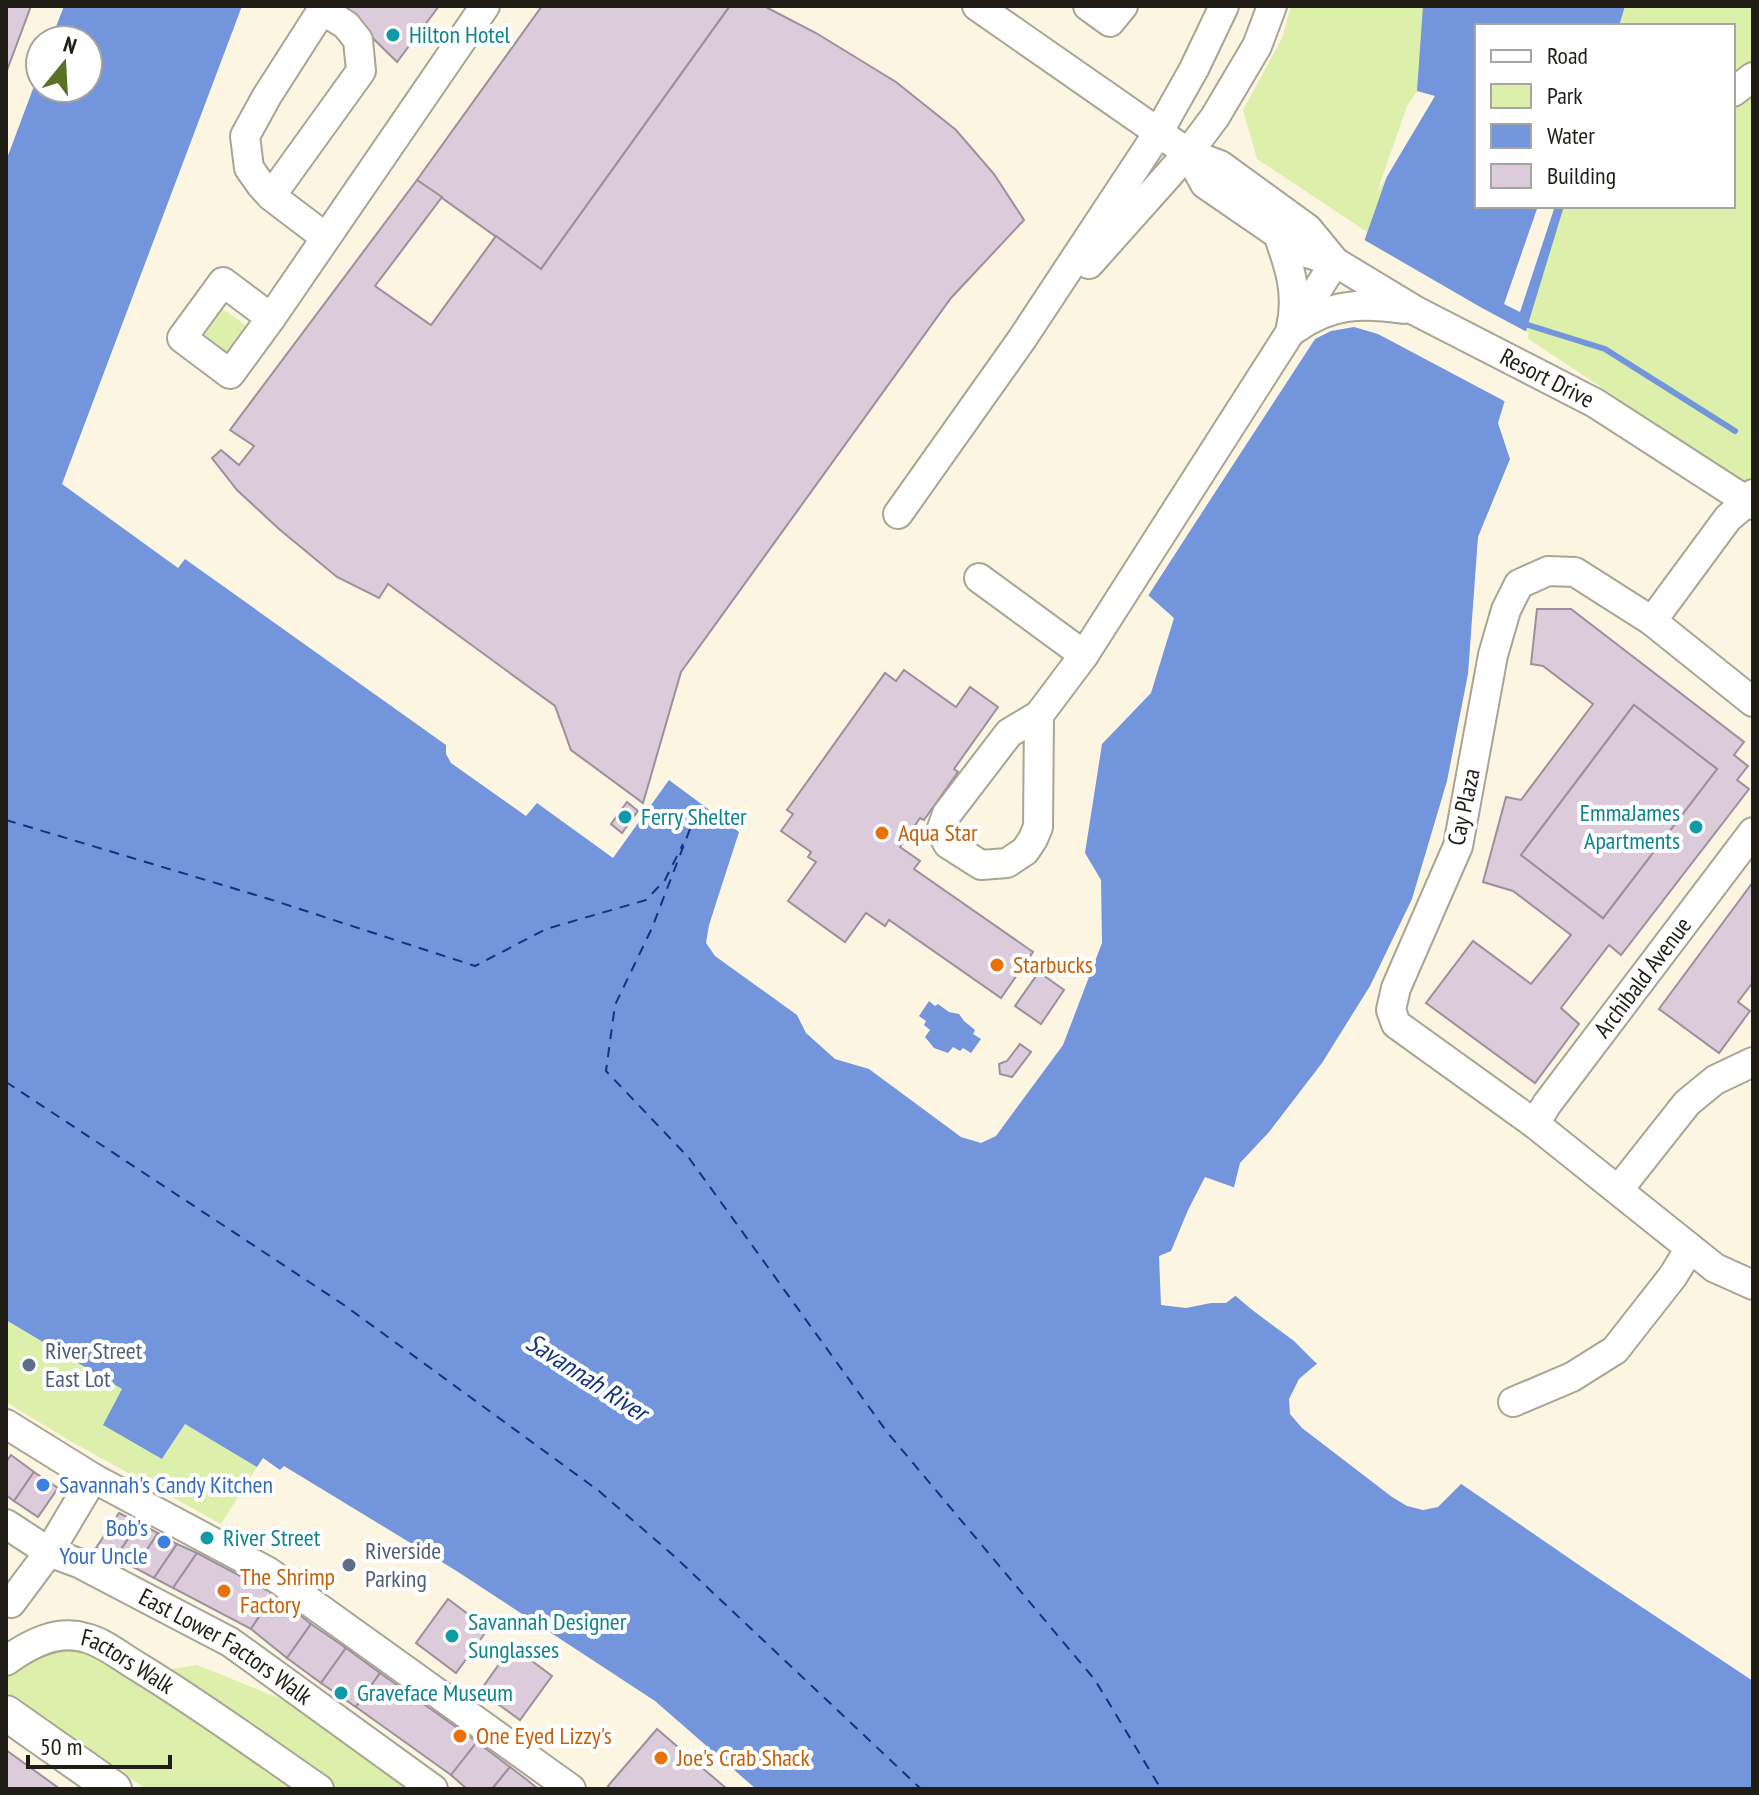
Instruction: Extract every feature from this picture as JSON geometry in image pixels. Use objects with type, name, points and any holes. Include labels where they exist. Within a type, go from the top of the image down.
[{"type":"main road","points":[[6,1713],[114,1789]]},
{"type":"street","points":[[271,318],[485,6]]},
{"type":"street","name":"Resort Drive","points":[[977,6],[1188,153],[1278,234],[1304,252],[1335,262],[1416,311],[1595,403],[1751,500]]},
{"type":"street","points":[[1088,6],[1110,22],[1123,6]]},
{"type":"street","points":[[898,514],[1022,339],[1158,133],[1194,69],[1224,6]]},
{"type":"street","points":[[1022,339],[1188,153],[1215,117],[1257,46],[1272,6]]},
{"type":"street","points":[[271,196],[361,71],[358,40],[346,25],[324,8],[245,136],[249,168],[261,185],[271,196],[325,237]]},
{"type":"street","points":[[1735,90],[1753,77]]},
{"type":"street","name":"Resort Drive","points":[[1213,175],[1308,229],[1335,262]]},
{"type":"street","points":[[1278,234],[1291,269],[1294,290],[1294,314],[1289,333]]},
{"type":"street","points":[[1039,715],[1038,827],[1025,851],[1007,863],[981,865],[948,844],[941,831],[947,814],[1009,733],[1039,715],[1084,655],[1335,262]]},
{"type":"street","points":[[1289,333],[1308,319],[1341,307],[1364,305],[1416,311]]},
{"type":"street","points":[[1652,621],[1728,518],[1751,500]]},
{"type":"street","name":"Cay Plaza","points":[[1753,702],[1652,621],[1575,572],[1548,571],[1519,584],[1506,610],[1493,655],[1458,846],[1396,988],[1391,1010],[1396,1024],[1535,1124],[1715,1268],[1753,1285]]},
{"type":"street","points":[[979,578],[1084,655]]},
{"type":"street","name":"Archibald Avenue","points":[[1535,1124],[1753,832]]},
{"type":"street","points":[[1619,1189],[1687,1103],[1715,1080],[1753,1062]]},
{"type":"street","points":[[1513,1402],[1572,1377],[1615,1350],[1673,1276],[1690,1248]]},
{"type":"street","points":[[6,1424],[93,1478],[267,1571],[571,1789]]},
{"type":"street","points":[[6,1600],[11,1603],[49,1552],[93,1478]]},
{"type":"street","name":"East Lower Factors Walk","points":[[11,1527],[49,1552],[81,1564],[230,1642],[433,1789]]},
{"type":"street","name":"Factors Walk","points":[[6,1661],[34,1642],[69,1635],[87,1638],[156,1678],[319,1789]]},
{"type":"green space","points":[[1291,6],[1753,6],[1753,488],[1257,159],[1243,110],[1282,38]]},
{"type":"green space","points":[[223,309],[255,332],[232,362],[201,340]]},
{"type":"green space","points":[[6,1320],[122,1389],[163,1459],[185,1424],[257,1467],[221,1524],[6,1402]]},
{"type":"green space","points":[[51,1647],[88,1647],[134,1675],[197,1665],[291,1703],[406,1789],[146,1789],[6,1691],[6,1674]]},
{"type":"water","name":"Savannah River","points":[[64,6],[242,6],[62,484],[178,568],[185,559],[446,745],[446,754],[451,763],[526,816],[537,803],[613,858],[669,780],[739,832],[709,925],[706,943],[715,956],[797,1015],[806,1033],[835,1059],[869,1069],[961,1137],[981,1143],[996,1136],[1063,1045],[1102,943],[1101,880],[1085,853],[1102,744],[1151,693],[1174,618],[1148,595],[1347,290],[1417,91],[1423,6],[1625,6],[1620,24],[1475,24],[1475,208],[1563,208],[1498,423],[1510,459],[1478,537],[1468,674],[1447,781],[1412,899],[1370,986],[1322,1063],[1269,1132],[1240,1163],[1234,1187],[1214,1192],[1204,1269],[1294,1341],[1438,1468],[1753,1681],[1753,1789],[756,1789],[655,1701],[455,1570],[284,1466],[280,1470],[263,1458],[257,1467],[185,1424],[162,1459],[103,1425],[122,1389],[6,1320],[6,161],[27,104],[104,104],[104,24],[57,24]]},
{"type":"water","points":[[929,1001],[959,1014],[975,1030],[973,1034],[981,1039],[971,1053],[953,1047],[948,1053],[934,1048],[925,1037],[930,1030],[924,1025],[926,1021],[919,1016]]},
{"type":"pier","points":[[1417,91],[1435,96],[1376,195],[1407,106]]},
{"type":"pier","points":[[1537,208],[1554,208],[1520,312],[1504,304]]},
{"type":"pier","points":[[1361,238],[1529,333],[1508,403],[1378,334],[1354,327],[1331,331],[1313,340],[1146,599],[1144,593],[1344,288]]},
{"type":"pier","points":[[1205,1177],[1233,1187],[1234,1191],[1217,1195],[1208,1267],[1239,1293],[1226,1303],[1186,1308],[1161,1305],[1159,1256],[1171,1251]]},
{"type":"pier","points":[[1320,1361],[1464,1481],[1438,1507],[1423,1510],[1407,1506],[1392,1497],[1302,1428],[1290,1414],[1289,1399],[1299,1379]]},
{"type":"building","points":[[6,6],[31,6],[24,24],[6,73]]},
{"type":"building","name":"Hilton Hotel","points":[[343,6],[439,6],[397,62]]},
{"type":"building","points":[[542,6],[729,7],[541,269],[417,180]]},
{"type":"building","points":[[730,6],[764,6],[816,33],[896,82],[956,130],[994,174],[1024,220],[951,298],[681,672],[643,803],[571,750],[555,706],[388,584],[379,598],[337,577],[237,490],[212,458],[221,450],[239,465],[254,446],[230,430],[417,180],[442,197],[375,286],[431,325],[496,236],[541,269]]},
{"type":"building","name":"EmmaJames Apartments","points":[[1537,609],[1571,609],[1744,742],[1734,755],[1748,766],[1737,780],[1749,789],[1621,955],[1609,945],[1561,1008],[1579,1024],[1535,1083],[1426,1003],[1473,941],[1531,984],[1571,935],[1513,891],[1483,882],[1506,797],[1521,800],[1593,704],[1543,666],[1531,664]],"holes":[[[1634,705],[1717,769],[1603,918],[1521,855]]]},
{"type":"building","points":[[904,670],[956,707],[970,687],[998,707],[954,769],[958,772],[924,820],[920,818],[900,847],[920,861],[914,869],[1033,952],[1001,998],[889,920],[885,926],[866,913],[845,942],[788,901],[816,862],[808,857],[811,852],[781,831],[793,814],[787,810],[885,673],[896,681]]},
{"type":"building","points":[[1634,705],[1717,769],[1603,918],[1521,855]]},
{"type":"building","name":"Ferry Shelter","points":[[627,802],[638,811],[622,833],[611,824]]},
{"type":"building","points":[[1753,882],[1753,982],[1738,1002],[1750,1011],[1719,1053],[1659,1009]]},
{"type":"building","points":[[1039,972],[1064,990],[1041,1024],[1015,1006]]},
{"type":"building","points":[[1020,1044],[1031,1052],[1012,1077],[1000,1074],[999,1064],[1007,1061]]},
{"type":"building","points":[[11,1455],[34,1472],[14,1501],[6,1495],[6,1462]]},
{"type":"building","points":[[34,1472],[58,1488],[38,1517],[14,1501]]},
{"type":"building","points":[[119,1513],[139,1523],[115,1558],[96,1548]]},
{"type":"building","points":[[139,1523],[158,1533],[135,1568],[115,1558]]},
{"type":"building","points":[[158,1533],[177,1544],[154,1578],[135,1568]]},
{"type":"building","points":[[177,1544],[197,1553],[173,1588],[154,1578]]},
{"type":"building","name":"The Shrimp Factory","points":[[197,1553],[274,1594],[251,1629],[173,1588]]},
{"type":"building","points":[[274,1594],[311,1624],[287,1658],[251,1629]]},
{"type":"building","name":"Savannah Designer Sunglasses","points":[[448,1599],[488,1629],[456,1673],[416,1643]]},
{"type":"building","points":[[311,1624],[346,1648],[321,1683],[287,1658]]},
{"type":"building","points":[[512,1646],[552,1676],[520,1720],[480,1691]]},
{"type":"building","points":[[346,1648],[380,1673],[356,1707],[321,1683]]},
{"type":"building","points":[[380,1673],[477,1742],[451,1775],[356,1707]]},
{"type":"building","name":"Joe's Crab Shack","points":[[657,1729],[727,1789],[611,1789],[608,1786]]},
{"type":"building","points":[[477,1742],[510,1767],[492,1789],[467,1789],[451,1775]]},
{"type":"building","points":[[6,1750],[60,1789],[6,1789]]},
{"type":"building","points":[[510,1767],[526,1779],[538,1789],[492,1789]]},
{"type":"waterway","points":[[1528,325],[1605,349],[1735,431]]},
{"type":"ferry route","points":[[6,820],[269,899],[475,966],[546,929],[646,900],[665,880],[683,844]]},
{"type":"ferry route","points":[[690,829],[652,928],[615,1005],[606,1071],[689,1158],[887,1432],[1095,1680],[1161,1789]]},
{"type":"ferry route","points":[[6,1082],[344,1305],[599,1491],[674,1556],[921,1789]]},
{"type":"place","name":"Hilton Hotel","points":[[393,35]]},
{"type":"place","name":"Ferry Shelter","points":[[625,817]]},
{"type":"place","name":"EmmaJames Apartments","points":[[1696,827]]},
{"type":"place","name":"Aqua Star","points":[[882,833]]},
{"type":"place","name":"Starbucks","points":[[997,965]]},
{"type":"place","name":"River Street East Lot","points":[[29,1365]]},
{"type":"place","name":"Savannah's Candy Kitchen","points":[[43,1485]]},
{"type":"place","name":"River Street","points":[[207,1538]]},
{"type":"place","name":"Bob's Your Uncle","points":[[164,1542]]},
{"type":"place","name":"Riverside Parking","points":[[349,1565]]},
{"type":"place","name":"The Shrimp Factory","points":[[224,1591]]},
{"type":"place","name":"Savannah Designer Sunglasses","points":[[452,1636]]},
{"type":"place","name":"Graveface Museum","points":[[341,1693]]},
{"type":"place","name":"One Eyed Lizzy's","points":[[460,1736]]},
{"type":"place","name":"Joe's Crab Shack","points":[[661,1758]]}]
